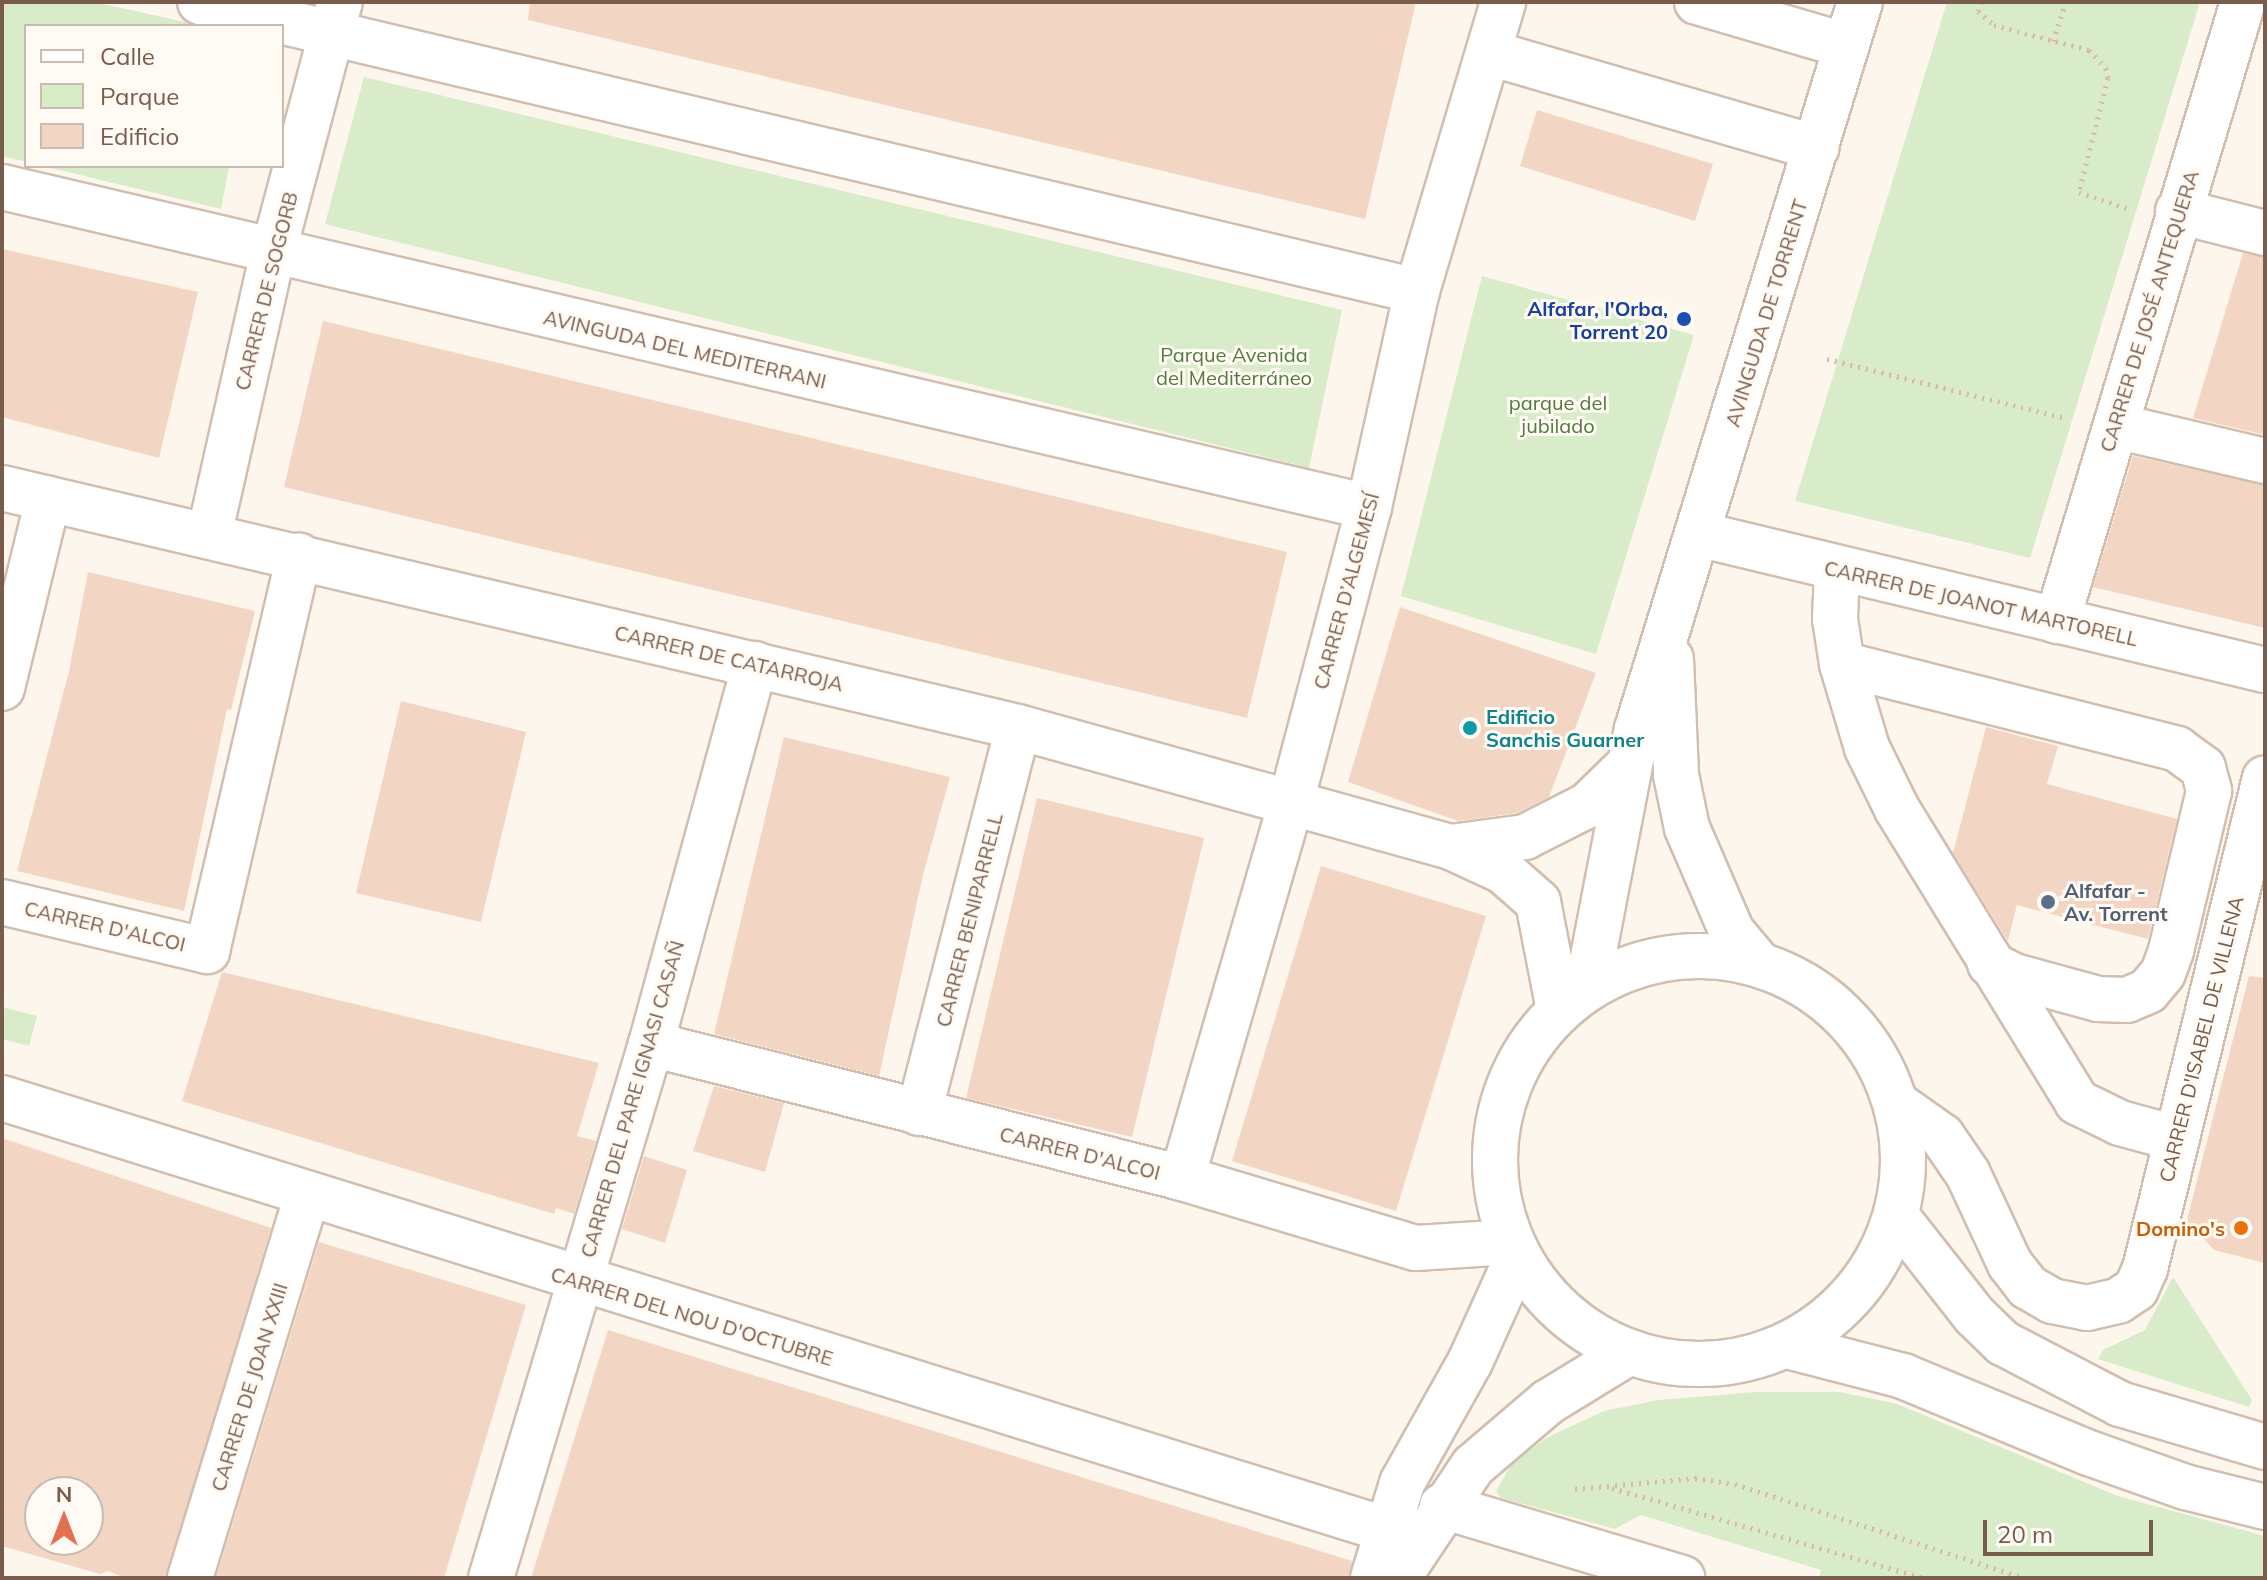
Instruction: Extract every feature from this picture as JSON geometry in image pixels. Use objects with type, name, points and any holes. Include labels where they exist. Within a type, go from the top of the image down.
[{"type":"street","points":[[200,2],[336,17],[1417,291]]},
{"type":"street","name":"CARRER D’ALGEMESÍ","points":[[1182,1178],[1291,802],[1369,507],[1417,291],[1503,2]]},
{"type":"street","points":[[1697,2],[1847,46]]},
{"type":"street","name":"AVINGUDA DE TORRENT","points":[[1573,999],[1629,765],[1860,2]]},
{"type":"street","name":"CARRER DE JOSÉ ANTEQUERA","points":[[2057,621],[2157,211],[2243,2]]},
{"type":"street","name":"CARRER DE SOGORB","points":[[209,536],[273,253],[336,17]]},
{"type":"street","points":[[1490,53],[1816,148]]},
{"type":"street","name":"AVINGUDA DEL MEDITERRANI","points":[[2,187],[273,253],[1369,507]]},
{"type":"street","points":[[2157,211],[2265,233]]},
{"type":"street","points":[[2133,430],[2265,461]]},
{"type":"street","name":"CARRER DE CATARROJA","points":[[2,488],[1018,727],[1451,847],[1503,871],[1538,902],[1573,999]]},
{"type":"street","points":[[2,688],[48,499]]},
{"type":"street","name":"CARRER DE JOANOT MARTORELL","points":[[1698,534],[2265,670]]},
{"type":"street","name":"CARRER D'ALCOI","points":[[2,902],[207,951],[299,556]]},
{"type":"street","points":[[1837,569],[1835,619],[1842,664],[1867,748],[1897,809],[2077,1102],[2120,1123],[2175,1138]]},
{"type":"street","points":[[1670,624],[1672,737],[1687,828],[1732,932],[1759,964]]},
{"type":"street","name":"CARRER DEL PARE IGNASI CASAÑ","points":[[491,1578],[651,1044],[755,664]]},
{"type":"street","points":[[1842,664],[2177,749],[2203,768],[2209,791],[2171,951],[2163,973],[2148,991],[2127,1000],[2098,999],[2014,976],[1990,964]]},
{"type":"street","name":"CARRER BENIPARRELL","points":[[919,1113],[1018,727]]},
{"type":"street","name":"CARRER DE CATARROJA","points":[[1451,847],[1525,837],[1588,805],[1629,765]]},
{"type":"street","name":"CARRER D'ISABEL DE VILLENA","points":[[1898,1105],[1942,1136],[1968,1174],[2010,1264],[2028,1287],[2052,1301],[2087,1308],[2118,1301],[2136,1289],[2145,1269],[2265,778]]},
{"type":"street","points":[[1685,957],[1759,964],[1820,994],[1868,1044],[1898,1105],[1905,1161],[1897,1217],[1873,1270],[1835,1314],[1787,1346],[1735,1362],[1681,1364],[1628,1353],[1584,1330],[1546,1298],[1514,1250],[1494,1180],[1498,1118],[1520,1059],[1573,999],[1641,963],[1685,957]]},
{"type":"street","name":"CARRER D'ALCOI","points":[[651,1044],[1182,1178],[1416,1248],[1514,1250]]},
{"type":"street","name":"CARRER DEL NOU D'OCTUBRE","points":[[2,1098],[579,1282],[1384,1529]]},
{"type":"street","name":"CARRER DE JOAN XXIII","points":[[190,1578],[307,1195]]},
{"type":"street","points":[[1897,1217],[1975,1316],[2003,1343],[2120,1404],[2265,1447]]},
{"type":"street","points":[[1373,1578],[1384,1529],[1423,1438],[1470,1362],[1514,1250]]},
{"type":"street","points":[[1787,1346],[1903,1376],[2089,1453],[2185,1487],[2265,1507]]},
{"type":"street","points":[[1398,1578],[1442,1506],[1473,1466],[1548,1402],[1628,1353]]},
{"type":"street","points":[[1442,1506],[1682,1578]]},
{"type":"path","points":[[1981,2],[1978,11],[1994,25],[2089,50],[2108,78],[2079,192],[2157,211]]},
{"type":"path","points":[[2053,41],[2066,2]]},
{"type":"path","points":[[1827,359],[2073,420]]},
{"type":"path","points":[[1559,1487],[1609,1487],[1695,1478],[1735,1484],[2025,1578]]},
{"type":"path","points":[[1609,1487],[1923,1578]]},
{"type":"green space","points":[[2,2],[94,2],[194,24],[24,24],[24,162],[2,156]]},
{"type":"green space","points":[[1947,2],[2200,2],[2030,558],[1795,501]]},
{"type":"green space","name":"Parque Avenida del Mediterráneo","points":[[364,77],[1342,310],[1309,468],[325,224]]},
{"type":"green space","points":[[51,168],[229,168],[221,209]]},
{"type":"green space","name":"parque del jubilado","points":[[1482,276],[1694,335],[1596,654],[1401,596]]},
{"type":"green space","points":[[2,1007],[37,1016],[29,1046],[2,1039]]},
{"type":"green space","points":[[2173,1277],[2252,1400],[2249,1407],[2098,1359],[2103,1350],[2145,1330]]},
{"type":"green space","points":[[1756,1392],[1840,1392],[1897,1404],[2118,1496],[2265,1536],[2265,1578],[1819,1578],[1821,1570],[1641,1515],[1615,1529],[1501,1498],[1496,1491],[1512,1463],[1548,1437],[1604,1411],[1659,1400]]},
{"type":"building","points":[[530,2],[1416,2],[1365,219],[528,20]]},
{"type":"building","points":[[1537,110],[1713,164],[1695,221],[1520,166]]},
{"type":"building","points":[[2,249],[198,292],[159,458],[2,417]]},
{"type":"building","points":[[2243,253],[2265,257],[2265,435],[2193,418]]},
{"type":"building","points":[[323,321],[1287,552],[1247,718],[284,487]]},
{"type":"building","points":[[2133,456],[2265,485],[2265,628],[2093,587]]},
{"type":"building","points":[[88,572],[255,611],[231,710],[227,709],[184,911],[17,871],[69,671]]},
{"type":"building","name":"Edificio Sanchis Guarner","points":[[1400,607],[1596,673],[1549,797],[1517,813],[1458,821],[1348,782]]},
{"type":"building","points":[[401,701],[526,732],[481,922],[356,893]]},
{"type":"building","points":[[1986,727],[2058,746],[2047,784],[2177,819],[2148,939],[2017,905],[2008,941],[1953,853]]},
{"type":"building","points":[[784,737],[950,777],[923,875],[879,1076],[714,1034]]},
{"type":"building","points":[[1037,798],[1204,838],[1132,1137],[966,1098]]},
{"type":"building","points":[[1321,866],[1486,916],[1396,1211],[1232,1161]]},
{"type":"building","points":[[222,972],[599,1063],[577,1136],[596,1141],[574,1214],[556,1208],[554,1214],[182,1101]]},
{"type":"building","points":[[2249,976],[2265,978],[2265,1263],[2214,1250],[2187,1220]]},
{"type":"building","points":[[714,1086],[784,1103],[765,1172],[693,1151]]},
{"type":"building","points":[[2,1138],[271,1228],[166,1578],[125,1578],[108,1571],[100,1574],[37,1556],[104,1556],[104,1476],[24,1476],[24,1552],[2,1546]]},
{"type":"building","points":[[644,1156],[687,1170],[665,1243],[622,1229]]},
{"type":"building","points":[[319,1242],[526,1305],[444,1578],[216,1578]]},
{"type":"building","points":[[608,1330],[1352,1561],[1349,1578],[531,1578]]},
{"type":"place","name":"Alfafar, l'Orba, Torrent 20","points":[[1684,319]]},
{"type":"place","name":"Edificio Sanchis Guarner","points":[[1470,728]]},
{"type":"place","name":"Alfafar - Av. Torrent","points":[[2048,902]]},
{"type":"place","name":"Domino's","points":[[2241,1228]]}]
